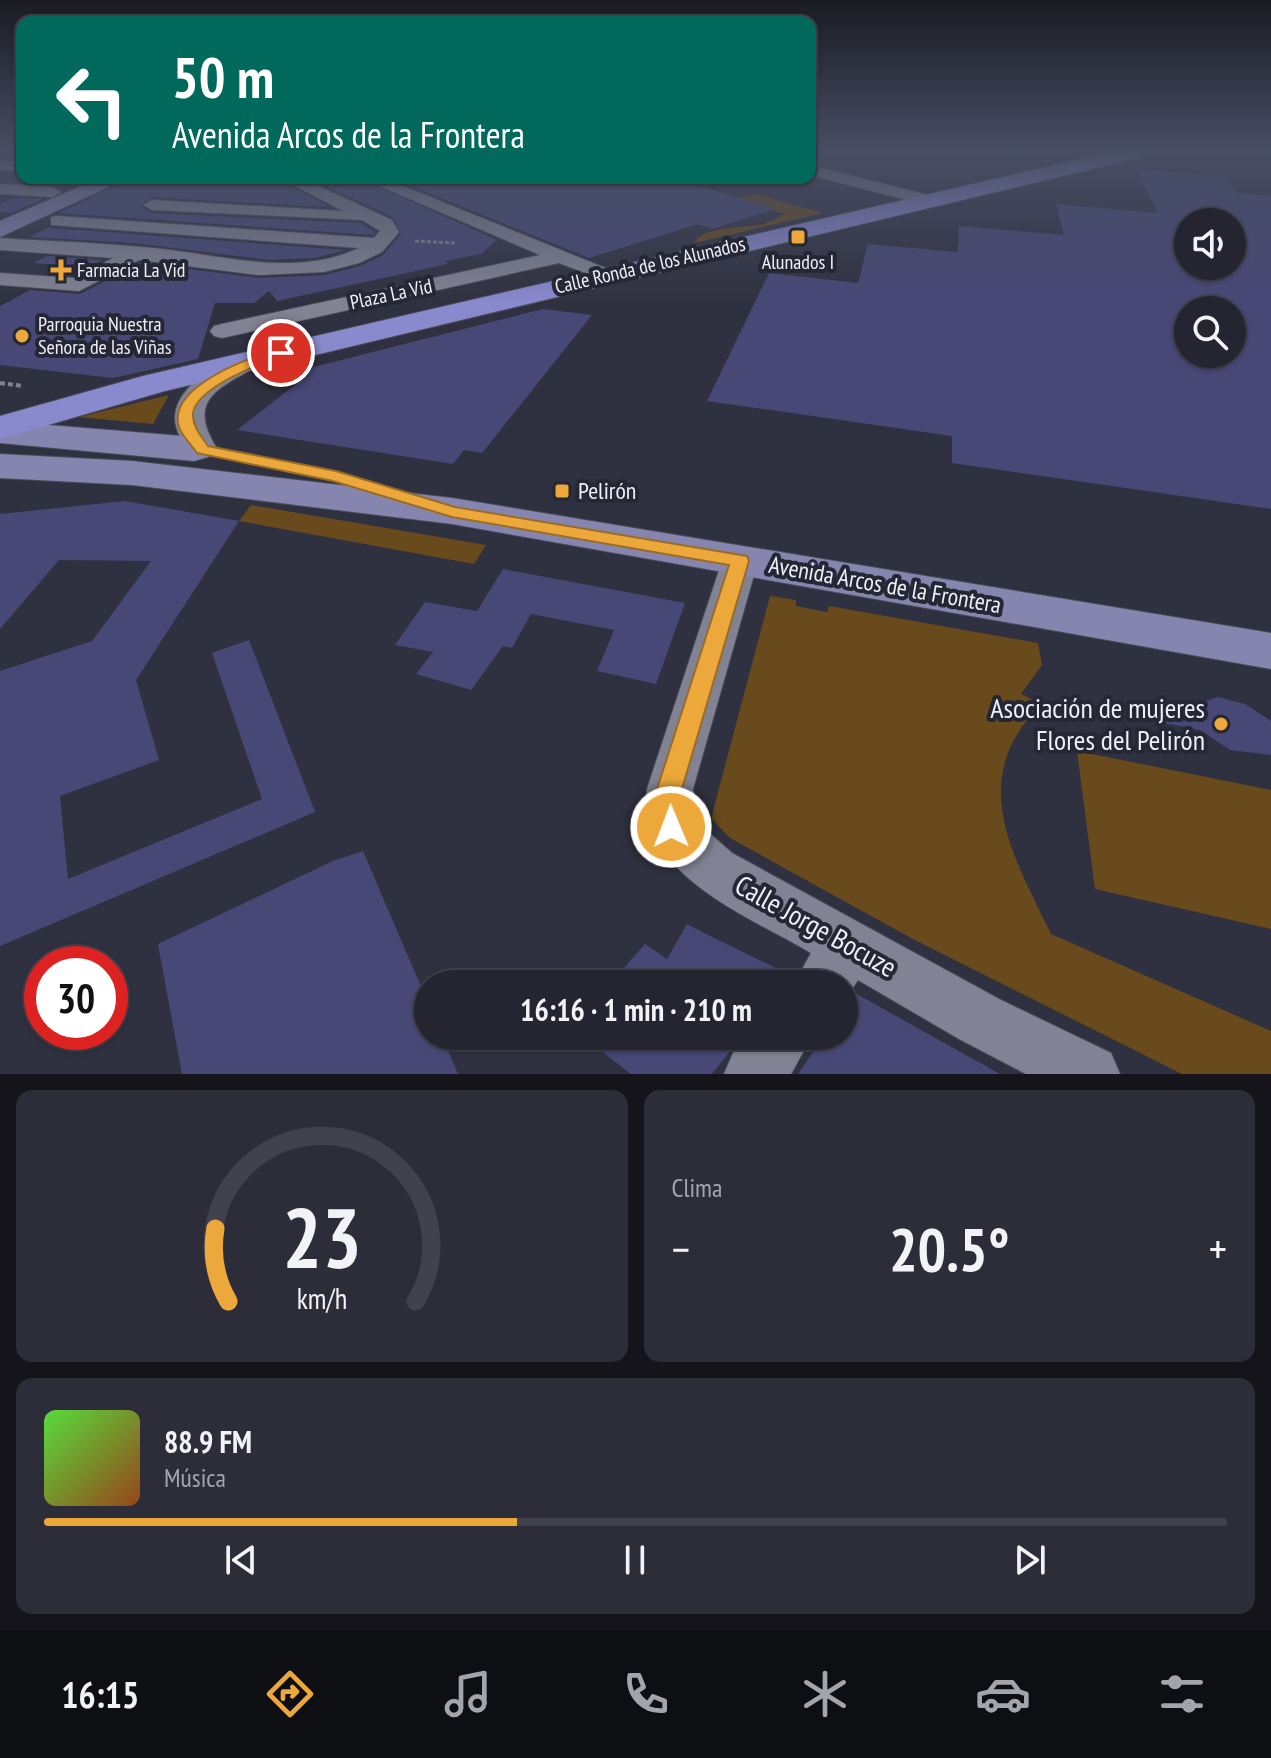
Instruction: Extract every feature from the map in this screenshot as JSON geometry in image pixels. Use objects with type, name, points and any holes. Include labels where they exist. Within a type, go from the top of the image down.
[{"type":"main road","points":[[0,230],[66,201]]},
{"type":"main road","name":"Calle Ronda de los Alunados","points":[[0,430],[138,387],[921,201]]},
{"type":"main road","name":"Calle Ronda de los Alunados","points":[[0,399],[65,397],[138,387]]},
{"type":"main road","name":"Avenida Arcos de la Frontera","points":[[0,430],[203,450],[336,476],[452,511]]},
{"type":"main road","name":"Avenida Arcos de la Frontera","points":[[0,466],[70,467],[452,511],[1271,651]]},
{"type":"street","points":[[0,244],[281,269],[329,264],[353,257],[383,242],[390,232],[375,218],[339,201]]},
{"type":"street","points":[[425,201],[606,275]]},
{"type":"street","points":[[116,202],[375,218]]},
{"type":"street","points":[[57,221],[383,242]]},
{"type":"street","points":[[0,279],[79,285],[135,254]]},
{"type":"street","name":"Plaza La Vid","points":[[222,331],[559,257]]},
{"type":"street","name":"Calle Ronda de los Alunados","points":[[203,450],[187,427],[186,412],[191,402],[215,380],[251,360]]},
{"type":"street","name":"Calle Jorge Bocuze","points":[[740,561],[670,789],[667,808],[671,827],[689,850],[836,964],[979,1019],[1090,1074]]},
{"type":"street","points":[[754,1074],[772,1050]]},
{"type":"path","points":[[383,242],[455,243]]},
{"type":"shaded area","points":[[744,201],[780,201],[823,213],[694,243],[706,233],[763,224],[785,214]]},
{"type":"shaded area","points":[[169,395],[153,424],[78,417],[79,417]]},
{"type":"shaded area","points":[[251,505],[486,545],[474,564],[239,521]]},
{"type":"shaded area","points":[[770,596],[796,600],[796,606],[827,612],[829,606],[1038,643],[1042,665],[1021,694],[1041,704],[1018,732],[1005,761],[1001,789],[1003,817],[1011,846],[1051,934],[1271,1031],[1271,1074],[1182,1074],[911,938],[730,838],[712,819],[713,811]]},
{"type":"shaded area","points":[[1077,751],[1271,790],[1271,929],[1095,889]]},
{"type":"building","points":[[38,201],[11,213],[0,212],[0,204]]},
{"type":"building","points":[[83,201],[147,201],[140,206],[152,213],[361,223],[375,232],[373,235],[59,213]]},
{"type":"building","points":[[225,201],[318,201],[329,207]]},
{"type":"building","points":[[358,201],[410,201],[497,240],[481,254],[445,261],[448,264],[277,301],[269,291],[254,303],[215,303],[198,359],[113,378],[0,365],[0,306],[30,290],[80,294],[140,263],[259,278],[324,275],[360,266],[383,255],[401,234],[393,217]]},
{"type":"building","points":[[448,201],[749,201],[775,209],[713,229],[698,224],[589,258]]},
{"type":"building","points":[[1152,201],[1271,201],[1271,509],[952,463],[952,436],[707,401],[769,273],[858,283],[868,244],[958,252],[959,226],[1064,235],[1056,204],[1158,213]]},
{"type":"building","points":[[49,227],[345,250],[315,258],[269,260],[134,243],[29,237]]},
{"type":"building","points":[[47,256],[102,260],[74,275],[61,274],[76,266],[34,263]]},
{"type":"building","points":[[543,309],[592,315],[482,453],[464,450],[453,464],[237,430],[300,381],[294,372]]},
{"type":"building","points":[[125,501],[239,521],[136,680],[159,760],[60,796],[68,879],[262,799],[212,653],[249,640],[315,812],[0,946],[0,671],[92,641],[151,561],[59,560],[0,629],[0,514]]},
{"type":"building","points":[[503,569],[685,603],[656,684],[597,671],[614,630],[531,614],[512,648],[503,646],[471,690],[416,674],[433,652],[395,645],[425,602],[477,611]]},
{"type":"building","name":"Asociación de mujeres Flores del Pelirón","points":[[1218,697],[1245,704],[1271,721],[1271,755],[1230,750],[1200,730],[1148,720]]},
{"type":"building","points":[[363,851],[414,970],[414,1050],[448,1050],[458,1074],[182,1074],[158,944],[333,861]]},
{"type":"building","points":[[687,924],[780,970],[622,970],[645,944],[667,959]]},
{"type":"building","points":[[858,995],[1000,1074],[798,1074],[814,1050],[858,1050]]},
{"type":"building","points":[[600,1050],[731,1050],[712,1074],[631,1074]]},
{"type":"place","name":"Alunados I","points":[[798,237]]},
{"type":"place","name":"Farmacia La Vid","points":[[61,270]]},
{"type":"place","name":"Parroquia Nuestra Señora de las Viñas","points":[[22,336]]},
{"type":"place","name":"Pelirón","points":[[562,491]]},
{"type":"place","name":"Asociación de mujeres Flores del Pelirón","points":[[1221,724]]},
{"type":"route","points":[[281,353],[251,360],[232,370],[200,391],[191,402],[186,412],[187,427],[203,450],[336,476],[452,511],[740,561],[670,789],[667,808],[671,827]]}]
